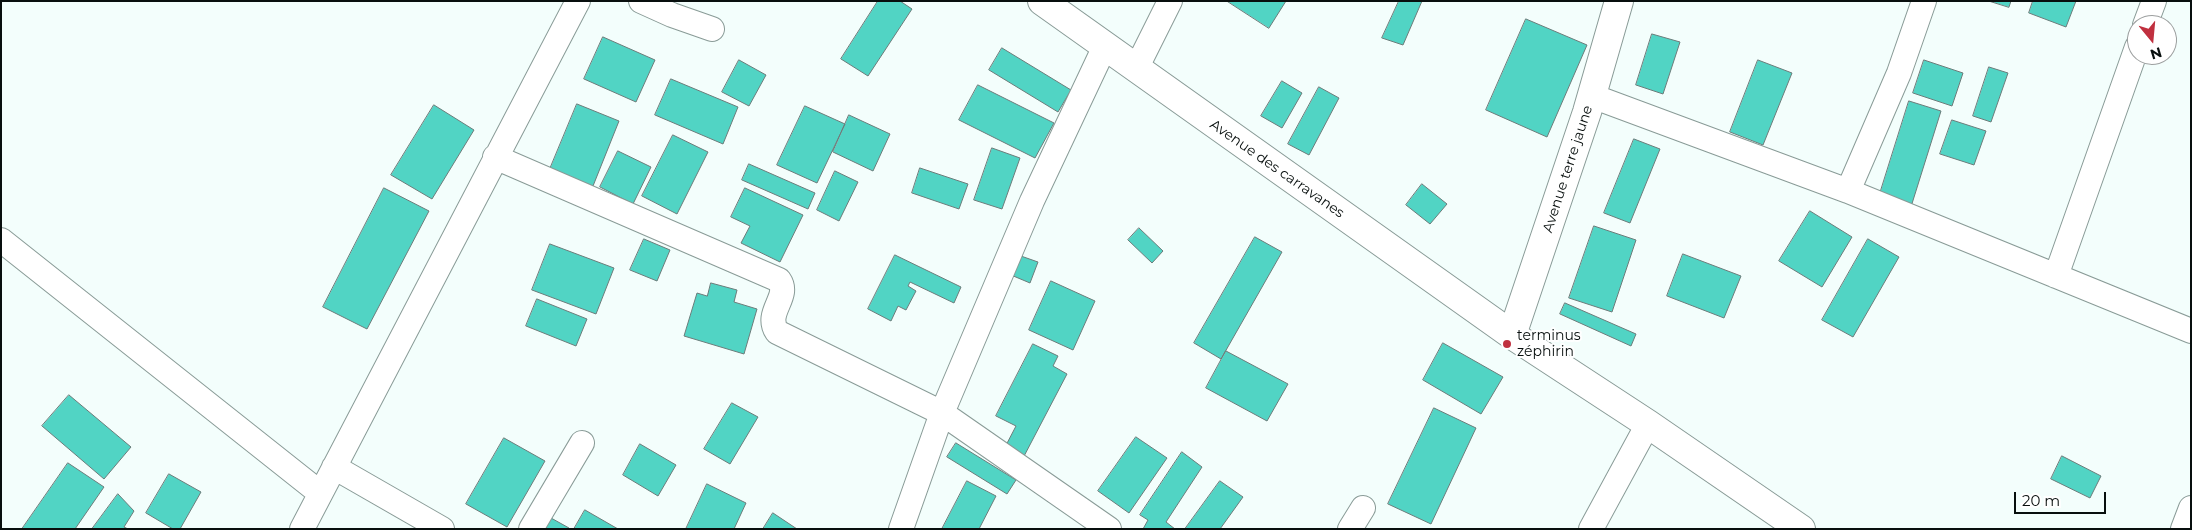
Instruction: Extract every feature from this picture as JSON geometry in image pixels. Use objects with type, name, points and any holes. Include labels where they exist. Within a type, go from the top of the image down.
[{"type":"street","points":[[302,529],[578,1]]},
{"type":"street","points":[[641,1],[672,15],[712,29]]},
{"type":"street","name":"Avenue des carravanes","points":[[1042,1],[1512,335],[1648,424],[1801,529]]},
{"type":"street","points":[[1136,69],[1170,1]]},
{"type":"street","name":"Avenue terre jaune","points":[[1512,335],[1592,96],[1619,1]]},
{"type":"street","points":[[1848,191],[1899,73],[1924,1]]},
{"type":"street","points":[[2149,15],[2154,1]]},
{"type":"street","points":[[901,529],[942,413],[1032,201],[1105,46]]},
{"type":"street","points":[[2056,276],[2131,65]]},
{"type":"street","points":[[1592,96],[1848,191],[2191,331]]},
{"type":"street","points":[[495,157],[779,280],[783,285],[783,291],[772,318],[773,326],[777,332],[942,413],[1109,529]]},
{"type":"street","points":[[1,240],[320,493]]},
{"type":"street","points":[[1591,529],[1648,424]]},
{"type":"street","points":[[531,529],[582,442]]},
{"type":"street","points":[[334,467],[442,529]]},
{"type":"street","points":[[1350,529],[1363,508]]},
{"type":"street","points":[[2183,529],[2191,508]]},
{"type":"building","points":[[878,1],[900,1],[912,9],[868,76],[841,59]]},
{"type":"building","points":[[1227,1],[1286,1],[1269,28]]},
{"type":"building","points":[[1399,1],[1422,1],[1403,45],[1382,38]]},
{"type":"building","points":[[1989,1],[2011,1],[2009,7]]},
{"type":"building","points":[[2033,1],[2076,1],[2066,27],[2029,13]]},
{"type":"building","points":[[1526,19],[1587,45],[1547,137],[1486,110]]},
{"type":"building","points":[[1652,34],[1680,42],[1663,94],[1636,85]]},
{"type":"building","points":[[603,37],[655,60],[636,102],[584,79]]},
{"type":"building","points":[[1002,48],[1071,90],[1058,112],[989,70]]},
{"type":"building","points":[[739,60],[766,75],[749,106],[722,92]]},
{"type":"building","points":[[1758,60],[1792,73],[1763,145],[1730,132]]},
{"type":"building","points":[[1924,60],[1963,73],[1952,106],[1913,93]]},
{"type":"building","points":[[1989,67],[2008,73],[1991,122],[1973,116]]},
{"type":"building","points":[[671,79],[738,107],[723,144],[655,115]]},
{"type":"building","points":[[1282,81],[1302,93],[1282,128],[1261,116]]},
{"type":"building","points":[[978,85],[1054,123],[1035,158],[959,120]]},
{"type":"building","points":[[1319,87],[1339,98],[1309,155],[1288,144]]},
{"type":"building","points":[[1909,101],[1941,111],[1910,210],[1878,200]]},
{"type":"building","points":[[577,104],[619,121],[593,186],[550,169]]},
{"type":"building","points":[[434,105],[474,130],[432,199],[391,175]]},
{"type":"building","points":[[805,106],[845,124],[817,183],[777,165]]},
{"type":"building","points":[[849,115],[890,134],[873,171],[833,152]]},
{"type":"building","points":[[1952,120],[1986,131],[1974,165],[1940,154]]},
{"type":"building","points":[[673,135],[708,152],[677,214],[642,196]]},
{"type":"building","points":[[1634,139],[1660,149],[1630,223],[1604,213]]},
{"type":"building","points":[[992,148],[1020,158],[1002,209],[974,200]]},
{"type":"building","points":[[618,151],[651,167],[633,204],[600,187]]},
{"type":"building","points":[[749,164],[815,193],[808,209],[742,180]]},
{"type":"building","points":[[920,168],[968,184],[959,209],[912,193]]},
{"type":"building","points":[[835,171],[858,182],[839,221],[817,210]]},
{"type":"building","points":[[1422,184],[1447,204],[1430,224],[1406,205]]},
{"type":"building","points":[[384,188],[429,211],[367,329],[323,307]]},
{"type":"building","points":[[745,188],[803,215],[780,262],[741,243],[750,226],[731,217]]},
{"type":"building","points":[[1810,211],[1852,237],[1822,287],[1779,261]]},
{"type":"building","points":[[1594,226],[1636,240],[1612,312],[1569,298]]},
{"type":"building","points":[[1139,228],[1163,251],[1152,263],[1128,240]]},
{"type":"building","points":[[1255,237],[1282,252],[1221,359],[1194,343]]},
{"type":"building","points":[[644,239],[670,250],[657,281],[630,270]]},
{"type":"building","points":[[1868,239],[1899,257],[1853,337],[1822,320]]},
{"type":"building","points":[[550,244],[614,268],[596,314],[532,290]]},
{"type":"building","points":[[1683,254],[1741,276],[1724,318],[1667,296]]},
{"type":"building","points":[[895,255],[961,287],[954,303],[910,282],[908,286],[916,291],[906,310],[898,306],[891,321],[868,309]]},
{"type":"building","points":[[1018,255],[1038,262],[1030,283],[1011,275]]},
{"type":"building","points":[[1051,281],[1095,301],[1073,350],[1029,330]]},
{"type":"building","points":[[711,283],[737,290],[734,302],[757,309],[744,354],[684,336],[697,293],[707,296]]},
{"type":"building","points":[[537,299],[587,319],[576,346],[526,326]]},
{"type":"building","points":[[1565,303],[1636,334],[1631,346],[1560,314]]},
{"type":"building","points":[[1443,343],[1503,377],[1481,414],[1423,380]]},
{"type":"building","points":[[1033,344],[1058,356],[1053,366],[1067,374],[1022,460],[1003,451],[1016,426],[996,416]]},
{"type":"building","points":[[1226,351],[1288,384],[1267,421],[1206,388]]},
{"type":"building","points":[[69,395],[131,447],[104,479],[42,426]]},
{"type":"building","points":[[732,403],[758,417],[730,464],[704,449]]},
{"type":"building","points":[[1434,408],[1476,428],[1431,524],[1388,504]]},
{"type":"building","points":[[1136,437],[1167,458],[1129,513],[1098,491]]},
{"type":"building","points":[[504,438],[545,461],[507,527],[466,504]]},
{"type":"building","points":[[956,443],[1016,480],[1007,494],[947,457]]},
{"type":"building","points":[[640,444],[676,465],[658,496],[623,475]]},
{"type":"building","points":[[1182,452],[1202,467],[1166,522],[1175,529],[1143,529],[1148,520],[1140,515]]},
{"type":"building","points":[[2062,456],[2101,476],[2090,498],[2051,479]]},
{"type":"building","points":[[68,463],[104,487],[75,529],[22,529]]},
{"type":"building","points":[[169,474],[201,492],[180,529],[173,529],[146,513]]},
{"type":"building","points":[[967,481],[996,496],[979,529],[942,529]]},
{"type":"building","points":[[1220,481],[1243,497],[1220,529],[1185,529]]},
{"type":"building","points":[[707,484],[746,503],[734,529],[686,529]]},
{"type":"building","points":[[118,494],[134,511],[124,527],[128,529],[92,529]]},
{"type":"building","points":[[585,510],[618,529],[574,529]]},
{"type":"building","points":[[773,513],[797,529],[763,529]]},
{"type":"building","points":[[551,518],[569,528],[569,529],[544,529]]},
{"type":"place","name":"terminus zéphirin","points":[[1507,344]]}]
